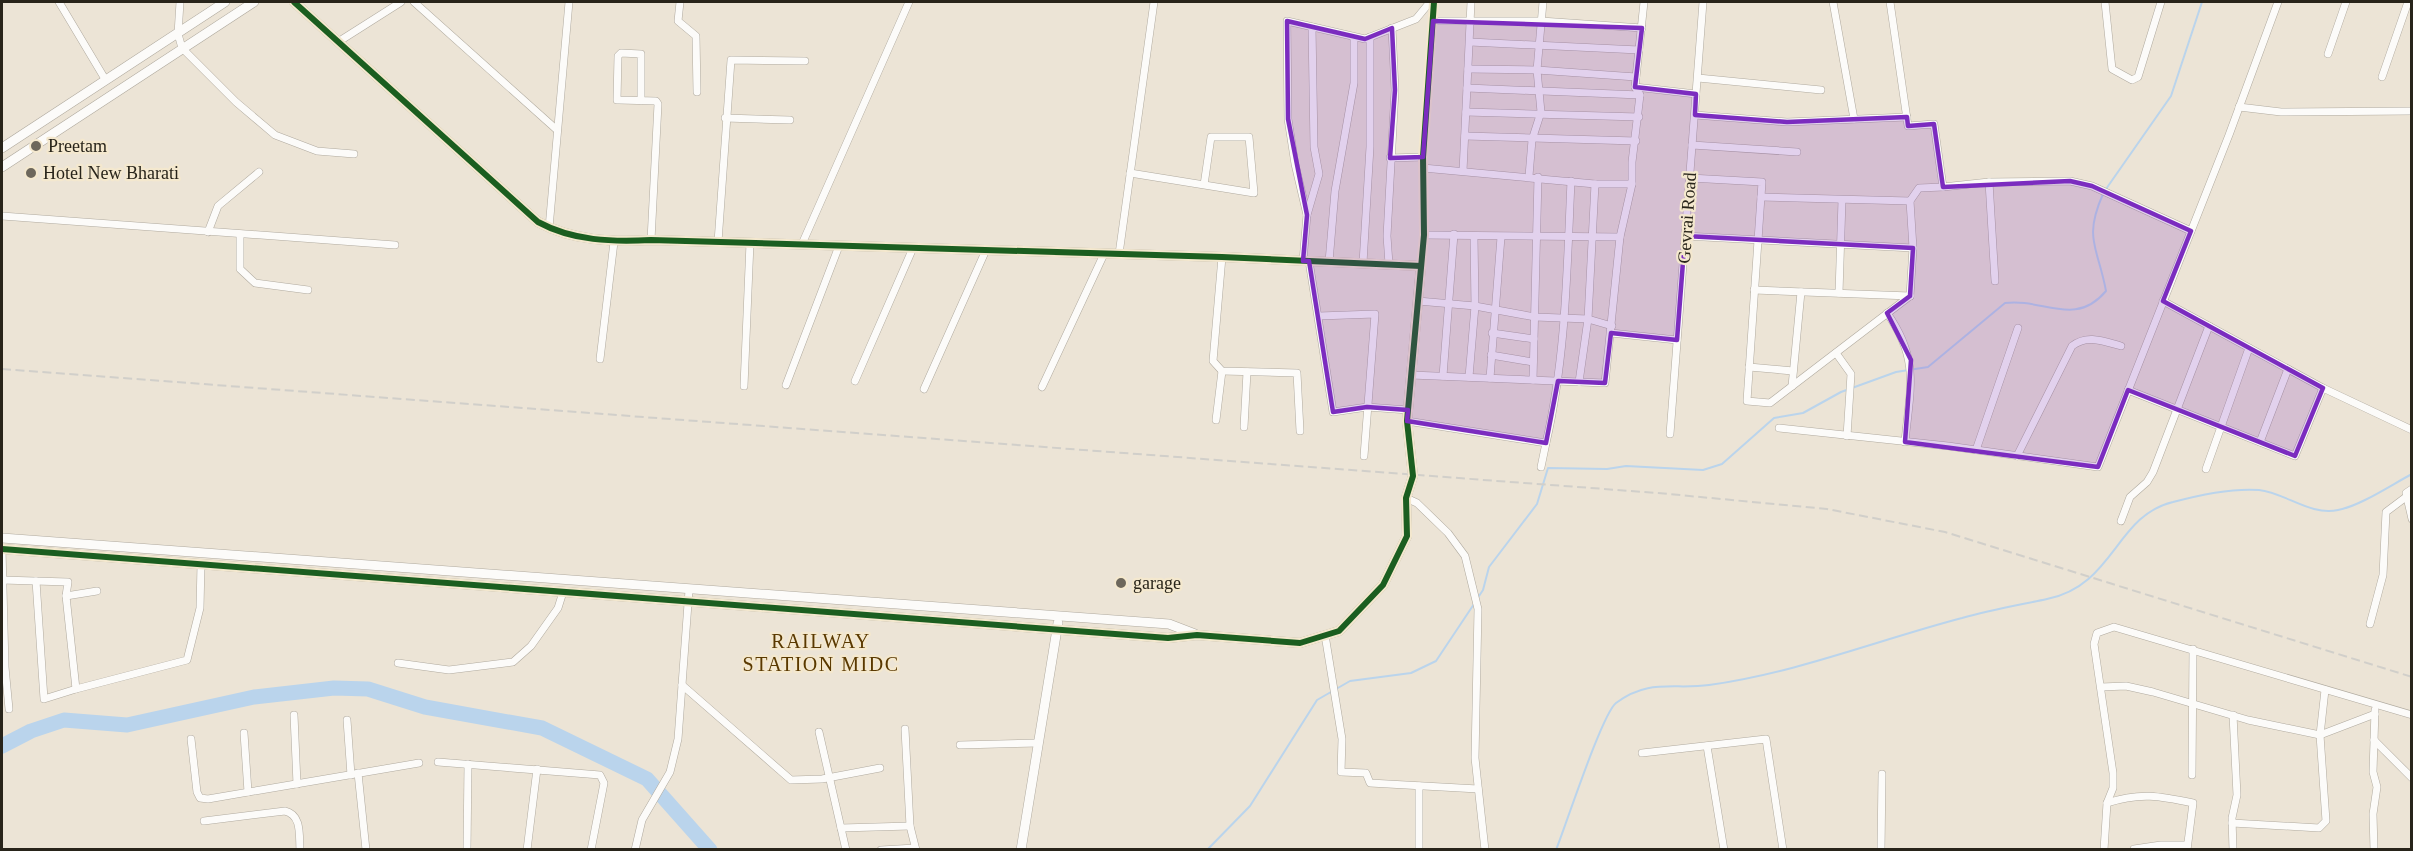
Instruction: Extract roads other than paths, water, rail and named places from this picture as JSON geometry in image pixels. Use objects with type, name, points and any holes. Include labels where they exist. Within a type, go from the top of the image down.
[{"type":"street","points":[[59,2],[105,79]]},
{"type":"street","points":[[180,2],[178,34],[182,48],[236,102],[275,135],[317,151],[354,154]]},
{"type":"street","points":[[2,148],[225,2]]},
{"type":"street","points":[[2,167],[254,2]]},
{"type":"street","points":[[294,2],[538,222],[561,235],[614,242],[651,240],[802,244],[1222,257],[1421,266]]},
{"type":"street","points":[[338,42],[401,2]]},
{"type":"street","points":[[414,2],[557,130]]},
{"type":"street","points":[[549,228],[568,2]]},
{"type":"street","points":[[680,2],[678,21],[696,36],[697,92]]},
{"type":"street","points":[[802,244],[909,2]]},
{"type":"street","points":[[1119,254],[1154,2]]},
{"type":"street","points":[[9,709],[2,549],[1168,638],[1197,635],[1300,643],[1339,631],[1383,585],[1407,536],[1406,498],[1413,476],[1407,421],[1424,235],[1423,168],[1433,21],[1432,2]]},
{"type":"street","points":[[1408,410],[1368,407],[1333,412],[1319,316],[1306,261],[1307,214],[1295,164],[1288,119],[1287,21],[1354,37],[1370,38],[1416,19],[1432,2]]},
{"type":"street","points":[[1463,171],[1471,2]]},
{"type":"street","points":[[1529,176],[1532,140],[1541,112],[1538,70],[1543,2]]},
{"type":"street","points":[[1411,375],[1605,383],[1620,237],[1632,184],[1632,162],[1639,117],[1640,95],[1635,87],[1644,2]]},
{"type":"street","name":"Gevrai Road","points":[[1670,434],[1704,2]]},
{"type":"street","points":[[1833,2],[1854,119]]},
{"type":"street","points":[[1890,2],[1908,126],[1934,124],[1943,187]]},
{"type":"street","points":[[2105,2],[2112,69],[2122,77],[2132,80],[2138,77],[2161,2]]},
{"type":"street","points":[[1779,428],[1976,450],[2098,467],[2278,2]]},
{"type":"street","points":[[2328,54],[2346,2]]},
{"type":"street","points":[[2382,77],[2408,2]]},
{"type":"street","points":[[1433,21],[1470,19],[1541,21],[1642,28]]},
{"type":"street","points":[[1307,214],[1319,174],[1314,147],[1312,27]]},
{"type":"street","points":[[1389,264],[1387,236],[1395,90],[1392,28]]},
{"type":"street","points":[[1329,262],[1335,191],[1354,83],[1354,37]]},
{"type":"street","points":[[1364,263],[1370,147],[1370,38]]},
{"type":"street","points":[[1470,42],[1639,50]]},
{"type":"street","points":[[641,101],[642,55],[621,53],[618,56],[617,100],[641,101],[656,101],[658,104],[651,240]]},
{"type":"street","points":[[718,242],[730,60],[805,62]]},
{"type":"street","points":[[1468,69],[1538,70],[1636,77]]},
{"type":"street","points":[[1698,78],[1821,90]]},
{"type":"street","points":[[1635,87],[1696,94]]},
{"type":"street","points":[[1467,88],[1640,95]]},
{"type":"street","points":[[2239,107],[2281,112],[2412,111]]},
{"type":"street","points":[[1466,112],[1541,112],[1639,117]]},
{"type":"street","points":[[1695,115],[1787,122],[1906,117]]},
{"type":"street","points":[[725,118],[790,120]]},
{"type":"street","points":[[1465,136],[1532,140],[1636,141]]},
{"type":"street","points":[[1130,173],[1204,185],[1254,193],[1249,137],[1211,137],[1204,185]]},
{"type":"street","points":[[1692,145],[1797,152]]},
{"type":"street","points":[[1390,158],[1424,157]]},
{"type":"street","points":[[1423,168],[1529,176],[1595,184],[1632,184]]},
{"type":"street","points":[[208,232],[218,206],[259,172]]},
{"type":"street","points":[[1533,380],[1538,177]]},
{"type":"street","points":[[1690,177],[1762,182],[1747,401],[1770,403],[1910,296],[1913,248],[1910,201],[1919,188],[1989,182],[2070,181],[2092,186],[2191,231]]},
{"type":"street","points":[[1541,467],[1558,381],[1565,317],[1571,181]]},
{"type":"street","points":[[1989,182],[1995,280]]},
{"type":"street","points":[[1579,382],[1588,319],[1595,184]]},
{"type":"street","points":[[1761,197],[1842,201],[1910,201]]},
{"type":"street","points":[[1839,293],[1842,201]]},
{"type":"street","points":[[2,216],[395,245]]},
{"type":"street","points":[[240,234],[240,269],[255,283],[308,290]]},
{"type":"street","points":[[1443,376],[1454,234]]},
{"type":"street","points":[[1424,235],[1620,237]]},
{"type":"street","points":[[1469,377],[1475,306],[1474,236]]},
{"type":"street","points":[[1685,236],[1913,248]]},
{"type":"street","points":[[1490,378],[1501,237]]},
{"type":"street","points":[[600,359],[614,242]]},
{"type":"street","points":[[744,386],[750,243]]},
{"type":"street","points":[[786,385],[839,246]]},
{"type":"street","points":[[855,381],[913,248]]},
{"type":"street","points":[[924,389],[986,250]]},
{"type":"street","points":[[1042,387],[1104,254]]},
{"type":"street","points":[[1216,420],[1222,371],[1214,361],[1222,257]]},
{"type":"street","points":[[1754,290],[1910,296]]},
{"type":"street","points":[[1792,386],[1801,292]]},
{"type":"street","points":[[1418,301],[1497,309],[1535,317],[1588,319],[1611,330],[1677,340]]},
{"type":"street","points":[[2163,301],[2323,388],[2412,430]]},
{"type":"street","points":[[1887,313],[1900,332],[1911,360],[1905,442]]},
{"type":"street","points":[[1319,316],[1375,314],[1364,456]]},
{"type":"street","points":[[2121,521],[2130,497],[2151,477],[2209,326]]},
{"type":"street","points":[[1976,450],[2018,328]]},
{"type":"street","points":[[1492,333],[1534,339]]},
{"type":"street","points":[[2016,456],[2072,346],[2081,339],[2094,339],[2121,346]]},
{"type":"street","points":[[2206,469],[2249,348]]},
{"type":"street","points":[[1836,353],[1847,366],[1851,383],[1846,436]]},
{"type":"street","points":[[1491,355],[1533,362]]},
{"type":"street","points":[[1749,367],[1793,371]]},
{"type":"street","points":[[2260,442],[2288,369]]},
{"type":"street","points":[[1222,371],[1297,373],[1300,431]]},
{"type":"street","points":[[1244,427],[1247,372]]},
{"type":"street","points":[[2128,390],[2295,456],[2323,388]]},
{"type":"street","points":[[1407,421],[1546,443]]},
{"type":"street","points":[[2412,489],[2408,490],[2406,497],[2412,519]]},
{"type":"street","points":[[2370,624],[2383,575],[2386,512],[2406,497]]},
{"type":"street","points":[[1406,498],[1417,503],[1448,533],[1465,556],[1478,609],[1475,758],[1485,849]]},
{"type":"street","points":[[2,538],[1059,618],[1169,624],[1197,635]]},
{"type":"street","points":[[36,581],[44,699],[187,660],[200,608],[201,564]]},
{"type":"street","points":[[2,580],[68,582],[66,596],[76,689]]},
{"type":"street","points":[[635,849],[642,820],[652,807],[670,772],[678,739],[689,590]]},
{"type":"street","points":[[66,596],[97,591]]},
{"type":"street","points":[[398,663],[449,670],[513,662],[531,646],[558,608],[563,592]]},
{"type":"street","points":[[1021,849],[1059,618]]},
{"type":"street","points":[[2104,849],[2107,802],[2113,788],[2113,773],[2094,644],[2097,633],[2114,627],[2412,715]]},
{"type":"street","points":[[1325,635],[1342,739],[1341,772],[1366,773],[1370,783],[1478,789]]},
{"type":"street","points":[[2192,775],[2193,649]]},
{"type":"street","points":[[682,685],[791,780],[830,777],[880,768]]},
{"type":"street","points":[[2101,687],[2126,686],[2233,715],[2320,735],[2375,714]]},
{"type":"street","points":[[2232,823],[2319,828],[2326,821],[2320,735],[2325,690]]},
{"type":"street","points":[[2374,849],[2373,814],[2377,787],[2373,772],[2376,705]]},
{"type":"street","points":[[294,715],[297,784]]},
{"type":"street","points":[[2233,715],[2237,795],[2232,823],[2233,849]]},
{"type":"street","points":[[347,720],[366,849]]},
{"type":"street","points":[[881,849],[915,849],[910,826],[905,729]]},
{"type":"street","points":[[819,732],[846,849]]},
{"type":"street","points":[[244,733],[248,792]]},
{"type":"street","points":[[191,739],[200,798],[208,799],[419,763]]},
{"type":"street","points":[[1642,753],[1766,739],[1783,849]]},
{"type":"street","points":[[2374,741],[2412,778]]},
{"type":"street","points":[[960,745],[1038,743]]},
{"type":"street","points":[[1707,746],[1724,849]]},
{"type":"street","points":[[438,762],[592,773],[603,778],[604,783],[591,849]]},
{"type":"street","points":[[467,849],[468,764]]},
{"type":"street","points":[[527,849],[537,769]]},
{"type":"street","points":[[1881,849],[1882,774]]},
{"type":"street","points":[[1419,786],[1419,849]]},
{"type":"street","points":[[2107,802],[2132,795],[2159,796],[2193,803],[2187,847],[2134,849]]},
{"type":"street","points":[[204,821],[285,811],[293,813],[296,817],[300,849]]},
{"type":"street","points":[[841,828],[910,826]]},
{"type":"waterway","points":[[2106,189],[2171,96],[2202,2]]},
{"type":"waterway","points":[[1477,599],[1483,590],[1489,567],[1537,504],[1548,468],[1607,469],[1626,466],[1703,470],[1722,464],[1774,418],[1803,413],[1841,392],[1896,372],[1928,367],[2005,303],[2032,304],[2070,310],[2082,308],[2094,302],[2106,291],[2093,233],[2097,209],[2103,194]]},
{"type":"waterway","points":[[1556,850],[1602,727],[1616,703],[1628,695],[1662,686],[1709,685],[1773,673],[1962,618],[2047,599],[2070,591],[2087,580],[2101,566],[2138,521],[2154,510],[2173,502],[2216,493],[2259,490],[2318,510],[2338,510],[2366,500],[2412,474]]},
{"type":"waterway","points":[[1207,850],[1250,806],[1317,700],[1350,681],[1411,673],[1436,661],[1474,604]]},
{"type":"waterway","points":[[2,746],[31,731],[64,720],[127,725],[254,697],[334,688],[368,689],[425,707],[542,728],[647,779],[710,850]]},
{"type":"railway","points":[[2,369],[1658,493],[1827,509],[1945,532],[2412,677]]},
{"type":"place","name":"Preetam","points":[[36,146]]},
{"type":"place","name":"Hotel New Bharati","points":[[31,173]]},
{"type":"place","name":"garage","points":[[1121,583]]},
{"type":"district","name":"RAILWAY STATION MIDC","points":[[821,652]]}]
